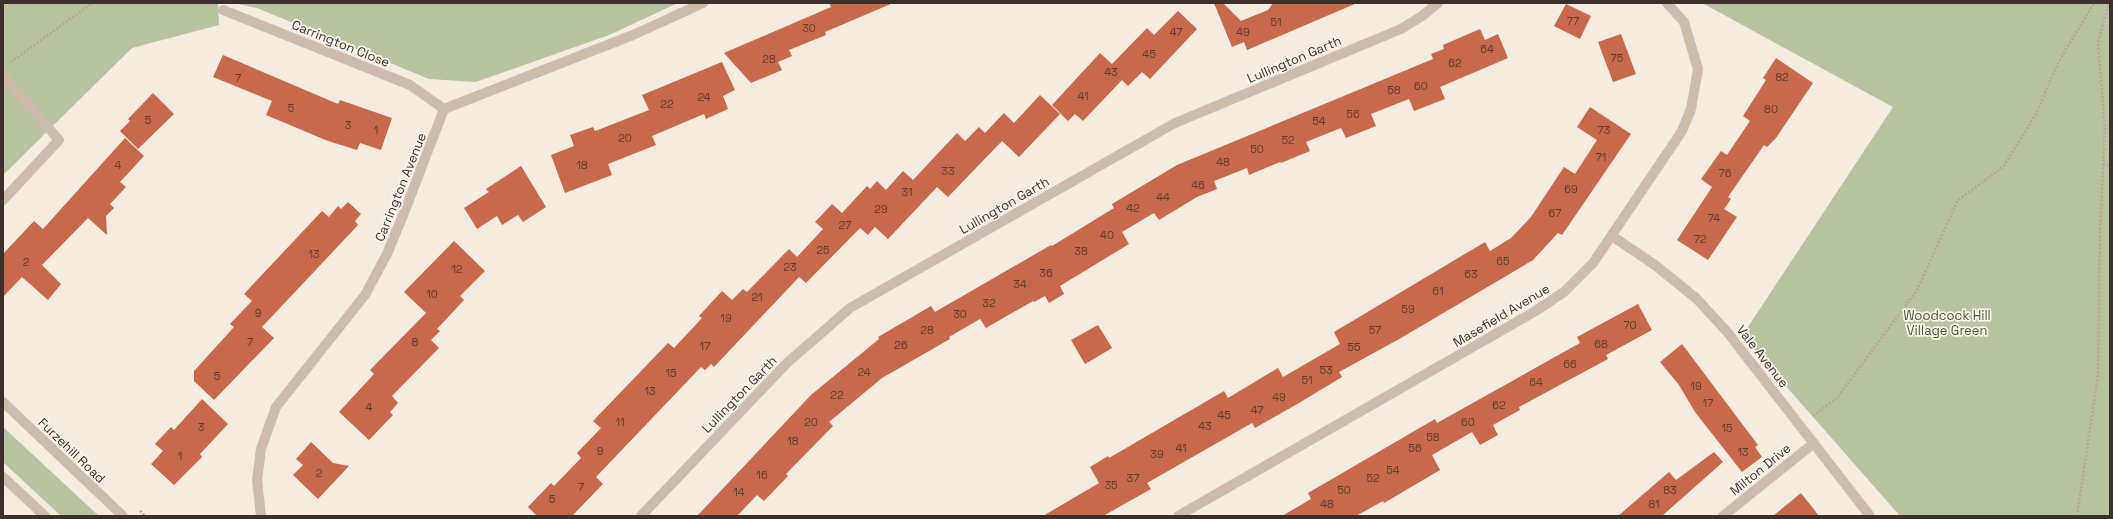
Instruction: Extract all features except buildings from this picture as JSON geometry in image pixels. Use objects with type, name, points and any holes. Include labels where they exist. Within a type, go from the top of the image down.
[{"type":"street","points":[[444,109],[633,35],[703,3]]},
{"type":"street","name":"Lullington Garth","points":[[641,516],[787,363],[850,308],[1175,122],[1401,29],[1422,16],[1438,3]]},
{"type":"street","name":"Masefield Avenue","points":[[1178,516],[1534,312],[1564,292],[1593,263],[1682,131],[1691,109],[1698,70],[1684,22],[1667,3]]},
{"type":"street","name":"Carrington Close","points":[[223,10],[410,85],[444,109]]},
{"type":"street","points":[[3,76],[59,140],[3,200]]},
{"type":"street","name":"Carrington Avenue","points":[[261,516],[257,480],[261,449],[276,408],[365,295],[392,241],[444,109]]},
{"type":"street","name":"Vale Avenue","points":[[1612,236],[1655,266],[1697,299],[1728,333],[1870,516]]},
{"type":"street","name":"Furzehill Road","points":[[3,402],[123,516]]},
{"type":"street","name":"Milton Drive","points":[[1723,516],[1814,443]]},
{"type":"street","points":[[3,477],[45,516]]},
{"type":"path","points":[[9,63],[92,4],[100,3]]},
{"type":"path","points":[[1800,426],[1837,398],[1917,290],[1958,200],[2003,167],[2036,114],[2059,61],[2094,3]]},
{"type":"path","points":[[2077,516],[2098,375],[2105,128],[2098,43],[2109,3]]},
{"type":"path","points":[[2103,164],[2110,166]]},
{"type":"green space","points":[[3,3],[218,3],[219,25],[132,48],[3,175]]},
{"type":"green space","points":[[233,3],[678,3],[609,35],[476,82],[429,79],[257,8]]},
{"type":"green space","name":"Woodcock Hill Village Green","points":[[1702,3],[2110,3],[2110,516],[1900,516],[1742,336],[1893,107]]},
{"type":"green space","points":[[3,427],[99,516],[61,516],[3,462]]}]
